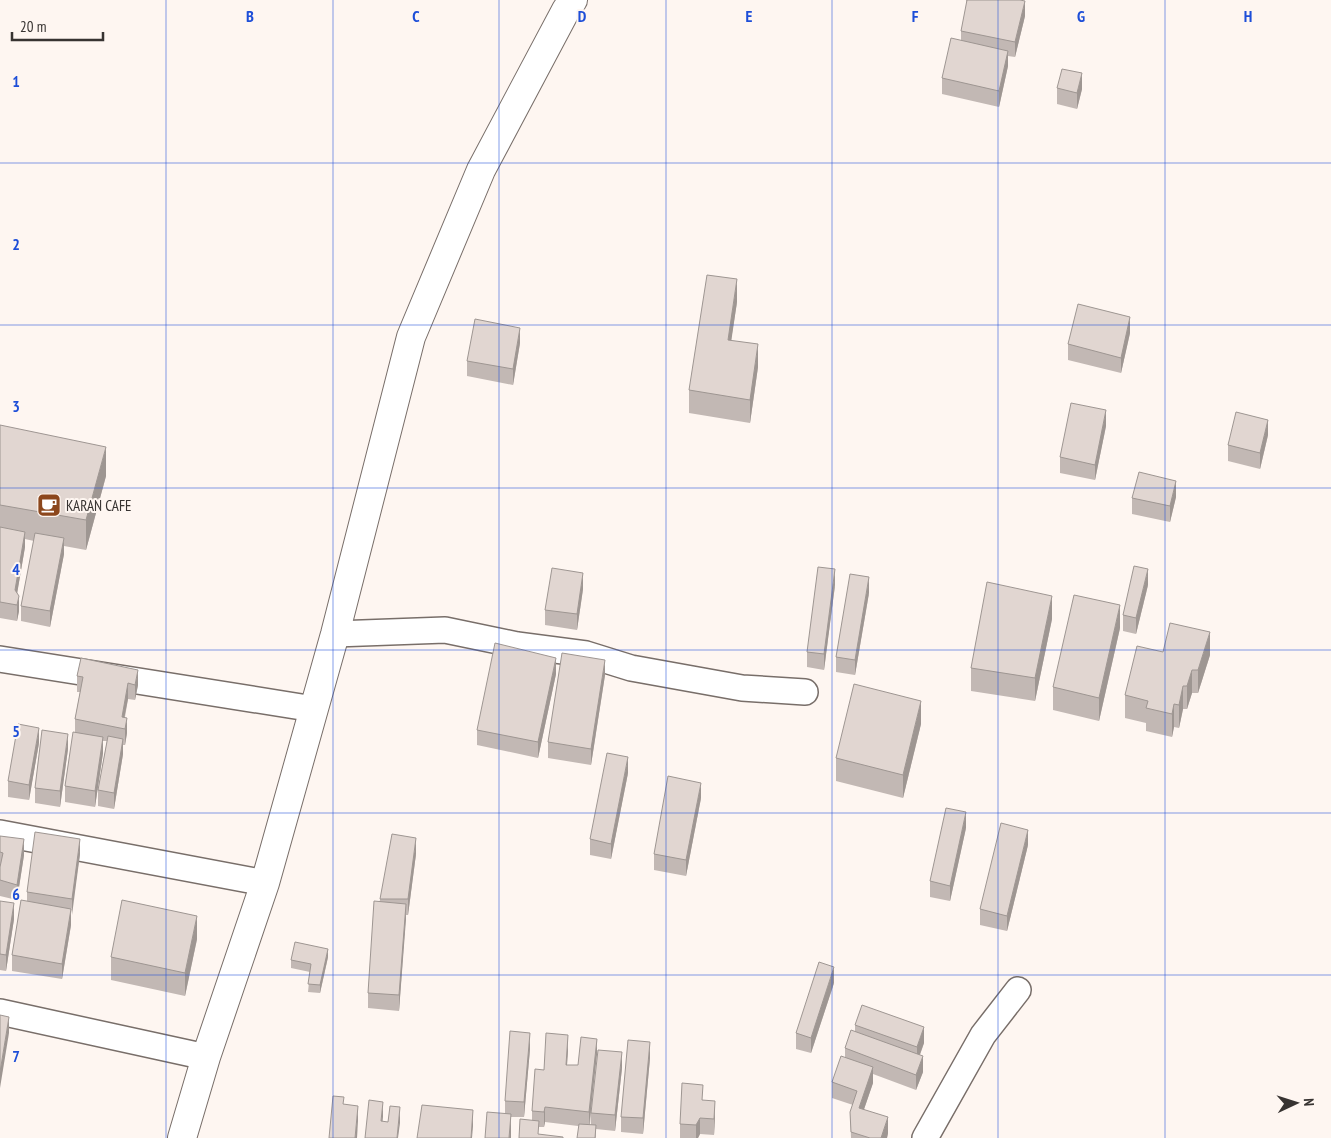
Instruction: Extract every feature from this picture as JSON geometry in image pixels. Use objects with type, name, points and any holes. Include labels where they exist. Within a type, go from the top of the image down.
[{"type":"main road","points":[[182,1138],[206,1057],[265,883],[335,634],[411,337],[481,170],[566,10],[574,0]]},
{"type":"street","points":[[335,634],[445,630],[517,645],[586,654],[631,668],[742,688],[805,692]]},
{"type":"street","points":[[0,659],[314,709]]},
{"type":"street","points":[[0,833],[265,883]]},
{"type":"street","points":[[925,1138],[983,1035],[1018,990]]},
{"type":"street","points":[[0,1012],[206,1057]]},
{"type":"building","points":[[967,0],[1025,1],[1015,42],[961,31]]},
{"type":"building","points":[[951,38],[1008,51],[999,91],[942,78]]},
{"type":"building","points":[[1062,69],[1082,73],[1077,93],[1057,88]]},
{"type":"building","points":[[707,275],[737,279],[728,340],[758,344],[750,400],[689,390]]},
{"type":"building","points":[[1078,304],[1130,317],[1121,358],[1068,344]]},
{"type":"building","points":[[475,319],[520,328],[513,369],[467,361]]},
{"type":"building","points":[[1071,403],[1106,410],[1095,465],[1060,457]]},
{"type":"building","points":[[1236,412],[1268,420],[1260,453],[1228,445]]},
{"type":"building","points":[[0,425],[106,447],[86,520],[0,505]]},
{"type":"building","points":[[1139,472],[1176,481],[1170,506],[1132,498]]},
{"type":"building","points":[[0,527],[25,532],[15,590],[19,596],[17,605],[0,602]]},
{"type":"building","points":[[35,533],[64,538],[50,611],[21,606]]},
{"type":"building","points":[[1134,566],[1148,569],[1136,618],[1123,615]]},
{"type":"building","points":[[818,567],[835,569],[824,654],[807,652]]},
{"type":"building","points":[[552,568],[583,573],[577,614],[545,610]]},
{"type":"building","points":[[850,574],[869,577],[855,660],[836,657]]},
{"type":"building","points":[[987,582],[1052,596],[1035,678],[971,668]]},
{"type":"building","points":[[1074,595],[1120,605],[1099,698],[1053,687]]},
{"type":"building","points":[[1170,623],[1210,632],[1198,670],[1192,670],[1187,686],[1183,686],[1179,705],[1174,704],[1172,714],[1146,708],[1148,701],[1125,695],[1137,646],[1163,652]]},
{"type":"building","points":[[495,643],[556,658],[538,742],[477,730]]},
{"type":"building","points":[[562,653],[605,660],[591,749],[548,742]]},
{"type":"building","points":[[81,658],[138,670],[135,685],[128,683],[122,717],[127,718],[125,729],[75,719],[83,677],[77,676]]},
{"type":"building","points":[[854,684],[921,701],[903,775],[836,758]]},
{"type":"building","points":[[18,724],[39,728],[29,785],[8,781]]},
{"type":"building","points":[[42,730],[68,734],[60,791],[35,788]]},
{"type":"building","points":[[73,732],[103,737],[95,791],[65,786]]},
{"type":"building","points":[[108,736],[123,739],[114,793],[98,790]]},
{"type":"building","points":[[607,753],[628,757],[611,844],[590,839]]},
{"type":"building","points":[[668,776],[701,783],[686,860],[654,854]]},
{"type":"building","points":[[946,808],[966,812],[950,886],[930,881]]},
{"type":"building","points":[[1001,823],[1028,830],[1007,916],[980,909]]},
{"type":"building","points":[[35,832],[80,839],[72,899],[27,892]]},
{"type":"building","points":[[392,834],[416,838],[408,899],[380,899]]},
{"type":"building","points":[[0,836],[24,839],[17,885],[0,880],[3,853],[0,852]]},
{"type":"building","points":[[21,900],[71,909],[62,964],[12,955]]},
{"type":"building","points":[[122,900],[197,916],[185,973],[111,957]]},
{"type":"building","points":[[0,901],[14,903],[6,955],[0,954]]},
{"type":"building","points":[[374,901],[406,904],[399,995],[368,993]]},
{"type":"building","points":[[295,942],[328,949],[320,985],[308,984],[311,964],[291,960]]},
{"type":"building","points":[[819,962],[834,967],[811,1038],[796,1033]]},
{"type":"building","points":[[862,1005],[924,1027],[917,1047],[855,1025]]},
{"type":"building","points":[[0,1015],[9,1017],[0,1072]]},
{"type":"building","points":[[851,1030],[923,1056],[916,1075],[845,1048]]},
{"type":"building","points":[[510,1031],[530,1033],[524,1102],[505,1101]]},
{"type":"building","points":[[546,1033],[568,1035],[566,1065],[578,1065],[581,1037],[597,1039],[589,1112],[545,1107],[544,1112],[532,1111],[535,1069],[544,1070]]},
{"type":"building","points":[[628,1040],[650,1042],[643,1118],[621,1117]]},
{"type":"building","points":[[598,1050],[622,1052],[615,1115],[591,1113]]},
{"type":"building","points":[[841,1056],[873,1067],[859,1108],[888,1117],[881,1138],[870,1138],[851,1132],[850,1112],[857,1091],[832,1082]]},
{"type":"building","points":[[682,1083],[703,1085],[702,1100],[715,1101],[714,1119],[700,1118],[696,1125],[680,1124]]},
{"type":"building","points":[[333,1096],[344,1097],[343,1104],[358,1106],[355,1138],[329,1138]]},
{"type":"building","points":[[369,1100],[383,1102],[381,1121],[388,1122],[390,1106],[400,1107],[397,1138],[365,1138]]},
{"type":"building","points":[[422,1105],[473,1110],[471,1138],[417,1138]]},
{"type":"building","points":[[487,1112],[511,1114],[509,1138],[485,1138]]},
{"type":"building","points":[[520,1119],[539,1121],[538,1134],[563,1138],[519,1138]]},
{"type":"building","points":[[579,1124],[596,1125],[595,1138],[577,1138]]},
{"type":"place","name":"KARAN CAFE","points":[[49,505]]}]
